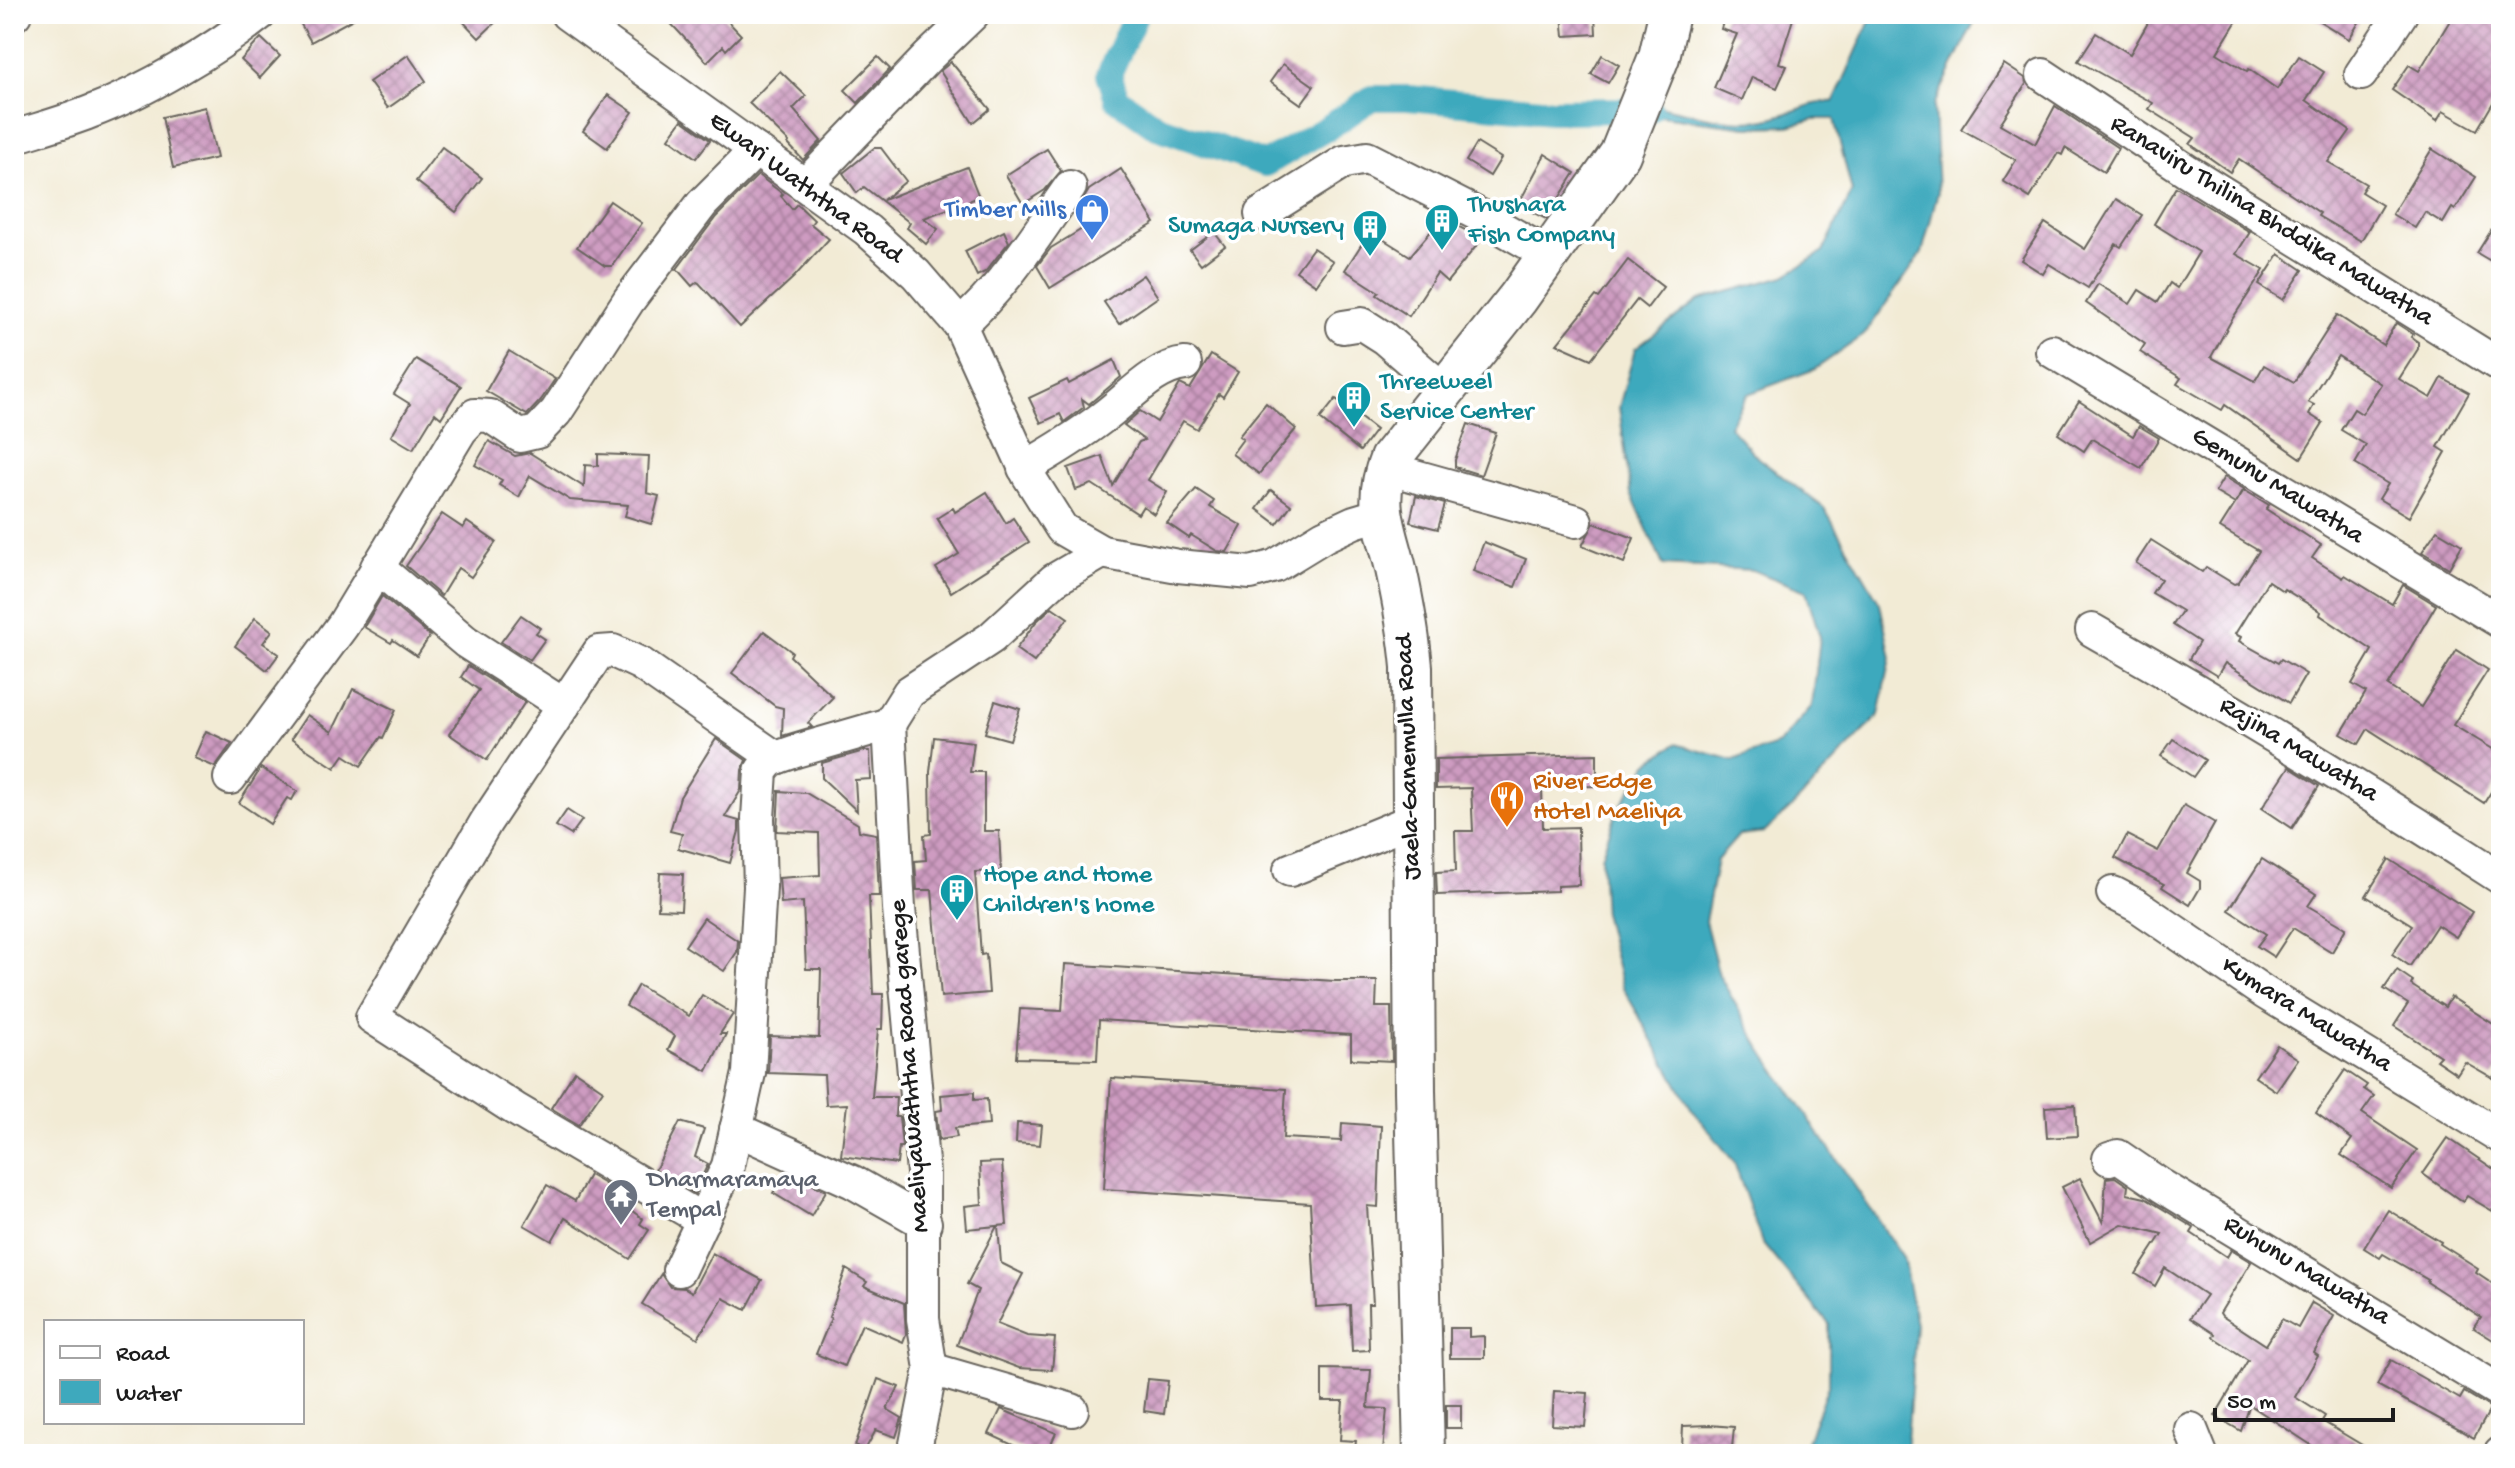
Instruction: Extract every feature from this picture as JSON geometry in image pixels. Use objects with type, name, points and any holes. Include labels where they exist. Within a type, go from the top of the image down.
[{"type":"main road","name":"Jaela-Ganemulla Road","points":[[1431,1452],[1415,1107],[1414,724],[1409,635],[1396,567],[1381,514],[1382,485],[1390,459],[1549,255],[1620,154],[1659,57],[1669,14]]},
{"type":"street","points":[[14,137],[92,112],[157,80],[231,37],[260,14]]},
{"type":"street","name":"Ewari Waththa Road","points":[[567,14],[867,230],[907,265],[960,325],[1024,468],[1062,529],[1102,552],[1178,566],[1251,573],[1264,571],[1354,522],[1381,514]]},
{"type":"street","points":[[805,185],[973,14]]},
{"type":"street","points":[[2361,74],[2401,14]]},
{"type":"street","name":"Ranaviru Thilina Bhddika Mawatha","points":[[2043,75],[2186,170],[2501,366]]},
{"type":"street","points":[[230,778],[343,625],[461,430],[475,415],[490,416],[520,436],[537,432],[556,412],[629,300],[702,204],[756,150]]},
{"type":"street","points":[[1261,214],[1344,162],[1367,158],[1549,255]]},
{"type":"street","points":[[960,325],[983,305],[1014,268],[1070,187]]},
{"type":"street","points":[[1343,327],[1362,324],[1384,338],[1445,391]]},
{"type":"street","name":"Gemunu Mawatha","points":[[2052,351],[2501,622]]},
{"type":"street","points":[[1024,468],[1105,416],[1171,365],[1185,364]]},
{"type":"street","points":[[1386,468],[1576,521]]},
{"type":"street","points":[[679,1270],[728,1166],[749,1073],[760,887],[758,818],[761,771],[770,760],[889,724],[909,692],[991,638],[1054,580],[1102,552]]},
{"type":"street","points":[[377,567],[466,642],[564,705]]},
{"type":"street","name":"Rajina Mawatha","points":[[2092,630],[2212,698],[2409,817],[2501,878]]},
{"type":"street","points":[[703,1220],[515,1109],[372,1017],[486,822],[599,652],[613,651],[641,664],[776,758]]},
{"type":"street","name":"MaeliyaWaththa Road garege","points":[[889,724],[899,908],[922,1158],[925,1223],[923,1319],[931,1369],[914,1454]]},
{"type":"street","points":[[1290,870],[1413,820]]},
{"type":"street","name":"Kumara Mawatha","points":[[2113,893],[2138,906],[2265,993],[2501,1137]]},
{"type":"street","points":[[736,1129],[853,1182],[925,1223]]},
{"type":"street","name":"Ruhunu Mawatha","points":[[2109,1159],[2118,1156],[2162,1186],[2501,1392]]},
{"type":"street","points":[[931,1369],[1072,1410]]},
{"type":"path","points":[[1213,1449],[1290,1454]]},
{"type":"water","points":[[1873,14],[1978,14],[1934,105],[1938,192],[1922,253],[1864,335],[1815,369],[1748,394],[1729,426],[1758,458],[1824,508],[1880,603],[1891,658],[1879,715],[1765,832],[1739,835],[1717,860],[1705,921],[1719,975],[1760,1047],[1903,1257],[1916,1325],[1906,1454],[1802,1454],[1829,1383],[1829,1324],[1762,1243],[1734,1162],[1691,1108],[1622,986],[1604,917],[1601,857],[1617,811],[1648,763],[1676,744],[1733,760],[1779,744],[1812,706],[1820,637],[1806,591],[1752,570],[1663,565],[1631,494],[1619,407],[1635,349],[1699,300],[1784,276],[1823,252],[1852,192],[1834,119],[1814,119],[1789,126],[1747,127],[1652,115],[1654,105],[1707,117],[1748,121],[1834,102]]},
{"type":"building","points":[[295,14],[362,14],[311,42]]},
{"type":"building","points":[[456,14],[504,14],[479,38]]},
{"type":"building","points":[[662,14],[721,14],[741,35],[726,50],[723,46],[707,62]]},
{"type":"building","points":[[1562,14],[1595,14],[1596,34],[1564,36]]},
{"type":"building","points":[[1725,14],[1778,14],[1793,19],[1779,63],[1787,66],[1777,88],[1752,77],[1742,100],[1714,88],[1737,34],[1721,29]]},
{"type":"building","points":[[2153,14],[2241,14],[2217,53],[2247,71],[2249,69],[2277,89],[2299,56],[2324,72],[2306,100],[2350,131],[2328,162],[2366,184],[2361,192],[2382,205],[2361,241],[2318,216],[2320,213],[2239,159],[2230,172],[2190,144],[2195,138],[2149,109],[2153,103],[2078,61],[2096,33],[2130,54]]},
{"type":"building","points":[[2308,14],[2364,14],[2349,39]]},
{"type":"building","points":[[2454,14],[2493,14],[2501,19],[2501,89],[2477,130],[2443,111],[2437,121],[2392,90],[2409,65],[2419,71]]},
{"type":"building","points":[[261,38],[280,56],[260,78],[241,60]]},
{"type":"building","points":[[408,55],[426,81],[388,108],[369,82]]},
{"type":"building","points":[[1602,55],[1619,65],[1608,83],[1591,74]]},
{"type":"building","points":[[878,57],[890,69],[858,103],[845,90]]},
{"type":"building","points":[[951,62],[990,109],[973,123],[940,71]]},
{"type":"building","points":[[1283,64],[1314,86],[1301,104],[1270,82]]},
{"type":"building","points":[[2004,64],[2025,78],[2026,84],[2000,124],[2035,144],[2055,106],[2118,148],[2104,172],[2065,148],[2062,155],[2058,153],[2030,198],[2003,181],[2016,160],[1961,129]]},
{"type":"building","points":[[780,71],[806,96],[793,109],[821,141],[803,160],[749,103]]},
{"type":"building","points":[[608,95],[633,112],[607,148],[583,131]]},
{"type":"building","points":[[205,107],[217,158],[173,168],[162,117]]},
{"type":"building","points":[[682,120],[710,140],[696,158],[669,138]]},
{"type":"building","points":[[1477,143],[1501,158],[1490,176],[1466,161]]},
{"type":"building","points":[[442,147],[482,178],[456,212],[416,181]]},
{"type":"building","points":[[874,148],[881,148],[906,181],[883,200],[967,167],[979,197],[924,218],[938,229],[926,244],[907,228],[910,223],[864,187],[857,193],[843,173]]},
{"type":"building","points":[[1047,149],[1061,171],[1045,190],[1023,204],[1006,175]]},
{"type":"building","points":[[2432,149],[2476,177],[2443,223],[2425,212],[2415,228],[2392,214]]},
{"type":"building","points":[[1545,154],[1575,173],[1546,219],[1518,205]]},
{"type":"building","name":"Timber Mills","points":[[1121,169],[1155,223],[1050,288],[1037,266],[1051,248],[1087,226],[1077,210],[1089,190]]},
{"type":"building","points":[[758,175],[783,194],[781,196],[792,209],[797,204],[814,220],[811,224],[829,239],[794,277],[740,327],[699,283],[692,286],[677,269],[716,217]]},
{"type":"building","points":[[2176,187],[2250,232],[2236,254],[2264,270],[2211,357],[2255,381],[2264,365],[2294,382],[2337,315],[2383,345],[2396,323],[2413,334],[2411,337],[2418,342],[2418,349],[2399,379],[2431,398],[2442,378],[2469,393],[2438,447],[2446,452],[2409,517],[2379,499],[2388,484],[2355,464],[2366,445],[2341,430],[2354,409],[2362,414],[2381,384],[2338,356],[2308,402],[2314,405],[2309,414],[2323,423],[2301,458],[2225,405],[2222,410],[2177,384],[2181,378],[2140,352],[2145,344],[2086,303],[2098,284],[2130,304],[2139,290],[2158,302],[2170,283],[2177,288],[2199,252],[2154,224]]},
{"type":"building","points":[[2116,199],[2142,215],[2121,247],[2116,244],[2088,288],[2049,264],[2043,274],[2021,260],[2045,223],[2085,249]]},
{"type":"building","points":[[610,201],[642,223],[612,266],[605,266],[577,247]]},
{"type":"building","points":[[2501,215],[2501,267],[2477,253]]},
{"type":"building","points":[[1438,223],[1448,231],[1452,223],[1482,239],[1447,282],[1437,273],[1409,316],[1345,270],[1370,231],[1410,256]]},
{"type":"building","points":[[1004,231],[1009,242],[985,272],[977,276],[965,251]]},
{"type":"building","points":[[1214,232],[1225,246],[1201,264],[1190,250]]},
{"type":"building","points":[[1313,248],[1333,261],[1316,285],[1296,271]]},
{"type":"building","points":[[2279,254],[2303,270],[2283,300],[2259,285]]},
{"type":"building","points":[[1628,260],[1663,287],[1647,308],[1637,300],[1591,359],[1557,344],[1596,296],[1599,298]]},
{"type":"building","points":[[1143,275],[1158,297],[1119,324],[1104,302]]},
{"type":"building","points":[[509,351],[555,379],[527,415],[486,391]]},
{"type":"building","points":[[1211,355],[1238,372],[1223,397],[1219,394],[1197,429],[1183,421],[1148,480],[1167,492],[1154,514],[1143,506],[1138,514],[1092,484],[1076,490],[1068,468],[1102,456],[1113,486],[1139,442],[1144,440],[1124,425],[1140,411],[1157,422],[1180,384],[1190,389]]},
{"type":"building","points":[[416,359],[461,386],[441,418],[435,413],[413,449],[391,436],[410,404],[394,394]]},
{"type":"building","points":[[1114,360],[1121,377],[1089,404],[1082,399],[1084,407],[1064,422],[1060,414],[1041,423],[1029,398],[1067,380],[1069,384]]},
{"type":"building","name":"Threeweel Service Center","points":[[1336,399],[1376,430],[1360,451],[1320,419]]},
{"type":"building","points":[[2079,401],[2133,436],[2139,426],[2159,438],[2141,468],[2092,439],[2084,451],[2058,434]]},
{"type":"building","points":[[1266,403],[1296,429],[1259,474],[1232,454],[1243,439],[1239,436]]},
{"type":"building","points":[[1468,424],[1496,433],[1481,475],[1455,467]]},
{"type":"building","points":[[489,441],[515,456],[530,453],[584,487],[585,465],[598,466],[598,454],[649,456],[647,493],[659,496],[653,520],[651,524],[625,516],[628,505],[570,500],[530,476],[519,497],[499,485],[502,480],[475,465]]},
{"type":"building","points":[[2224,477],[2244,489],[2235,504],[2215,492]]},
{"type":"building","points":[[1196,489],[1214,501],[1210,507],[1242,526],[1227,552],[1217,551],[1191,535],[1189,538],[1167,523]]},
{"type":"building","points":[[1271,490],[1291,505],[1277,524],[1257,509]]},
{"type":"building","points":[[2244,490],[2269,505],[2266,509],[2321,545],[2312,558],[2343,578],[2345,575],[2392,604],[2403,585],[2436,605],[2388,686],[2421,707],[2457,650],[2488,670],[2453,725],[2501,754],[2501,776],[2484,803],[2368,729],[2359,744],[2341,734],[2366,692],[2352,684],[2372,650],[2320,615],[2321,612],[2268,581],[2235,634],[2241,637],[2239,641],[2278,663],[2281,659],[2306,674],[2289,703],[2225,663],[2217,676],[2189,659],[2199,642],[2173,625],[2182,611],[2152,593],[2161,579],[2136,563],[2151,540],[2202,572],[2206,567],[2234,584],[2238,583],[2259,551],[2220,528]]},
{"type":"building","points":[[987,492],[1006,523],[1013,518],[1029,542],[951,592],[936,568],[959,554],[937,518],[953,508],[955,512]]},
{"type":"building","points":[[1416,496],[1445,504],[1438,529],[1410,522]]},
{"type":"building","points":[[442,514],[463,528],[467,522],[496,542],[471,577],[458,568],[441,596],[406,566]]},
{"type":"building","points":[[1594,523],[1634,538],[1624,563],[1582,546]]},
{"type":"building","points":[[2437,530],[2462,545],[2449,568],[2422,552]]},
{"type":"building","points":[[1484,542],[1526,559],[1515,587],[1473,571]]},
{"type":"building","points":[[382,596],[430,636],[417,656],[393,640],[391,643],[364,627]]},
{"type":"building","points":[[1052,607],[1068,618],[1034,662],[1016,649]]},
{"type":"building","points":[[521,615],[540,628],[536,633],[545,639],[530,660],[501,642]]},
{"type":"building","points":[[255,618],[272,631],[263,643],[279,654],[267,670],[235,646]]},
{"type":"building","points":[[764,631],[792,652],[790,656],[833,697],[808,723],[812,727],[782,736],[783,708],[775,706],[732,673]]},
{"type":"building","points":[[468,666],[525,702],[487,760],[449,734],[479,690],[461,677]]},
{"type":"building","points":[[353,689],[396,710],[383,738],[361,766],[344,755],[335,768],[291,739],[307,715],[332,732]]},
{"type":"building","points":[[995,701],[1020,709],[1010,740],[985,733]]},
{"type":"building","points":[[206,731],[232,743],[215,767],[194,758]]},
{"type":"building","points":[[934,737],[974,742],[970,772],[984,772],[984,831],[999,831],[1001,871],[975,872],[981,955],[986,954],[989,993],[941,997],[932,890],[917,890],[915,861],[926,860],[924,835],[931,834],[930,772]]},
{"type":"building","points":[[716,739],[746,760],[741,790],[725,817],[739,821],[730,863],[678,848],[682,834],[670,831],[680,797]]},
{"type":"building","points":[[2173,739],[2205,760],[2193,777],[2161,756]]},
{"type":"building","points":[[870,751],[871,779],[855,780],[857,811],[822,778],[822,763]]},
{"type":"building","points":[[1597,754],[1597,786],[1542,787],[1543,828],[1578,827],[1579,885],[1557,886],[1557,891],[1437,895],[1436,872],[1456,871],[1455,831],[1473,831],[1471,788],[1436,789],[1436,759]]},
{"type":"building","points":[[2289,767],[2319,786],[2292,828],[2262,808]]},
{"type":"building","points":[[261,768],[297,791],[292,800],[287,798],[270,824],[239,803]]},
{"type":"building","points":[[779,791],[806,793],[858,824],[859,831],[876,834],[879,896],[869,896],[873,994],[883,994],[882,1029],[878,1029],[872,1097],[896,1097],[895,1117],[899,1117],[902,1147],[899,1147],[897,1164],[841,1156],[847,1104],[826,1105],[824,1075],[768,1073],[770,1036],[819,1038],[821,969],[806,969],[803,902],[781,904],[779,878],[820,875],[819,833],[777,831]]},
{"type":"building","points":[[2184,805],[2215,823],[2187,873],[2200,881],[2200,888],[2190,905],[2162,887],[2164,884],[2115,858],[2127,835],[2158,851]]},
{"type":"building","points":[[567,810],[582,820],[571,835],[556,826]]},
{"type":"building","points":[[2262,859],[2316,894],[2308,906],[2346,928],[2332,952],[2293,928],[2274,957],[2257,946],[2266,934],[2229,910]]},
{"type":"building","points":[[2389,859],[2472,912],[2456,937],[2437,925],[2410,966],[2392,954],[2412,925],[2366,896]]},
{"type":"building","points":[[660,873],[683,874],[681,910],[658,909]]},
{"type":"building","points":[[704,918],[738,941],[737,952],[724,971],[685,946]]},
{"type":"building","points":[[1065,964],[1377,981],[1376,1007],[1391,1007],[1392,1061],[1351,1059],[1351,1035],[1099,1020],[1097,1060],[1016,1058],[1020,1009],[1062,1011]]},
{"type":"building","points":[[2397,970],[2413,981],[2411,985],[2445,1007],[2451,997],[2501,1029],[2501,1063],[2493,1078],[2465,1062],[2457,1074],[2436,1060],[2440,1056],[2394,1026],[2408,1004],[2384,989]]},
{"type":"building","points":[[638,985],[689,1016],[702,995],[733,1014],[720,1034],[726,1034],[707,1071],[668,1050],[675,1036],[626,1006]]},
{"type":"building","points":[[2277,1045],[2298,1059],[2276,1091],[2255,1077]]},
{"type":"building","points":[[2345,1070],[2367,1085],[2364,1089],[2374,1096],[2362,1113],[2417,1150],[2391,1188],[2341,1155],[2352,1139],[2316,1113]]},
{"type":"building","points":[[575,1071],[603,1090],[579,1125],[551,1108]]},
{"type":"building","points":[[1111,1078],[1286,1089],[1283,1138],[1341,1141],[1342,1123],[1381,1126],[1378,1207],[1367,1206],[1373,1304],[1368,1304],[1369,1350],[1352,1351],[1350,1305],[1316,1307],[1310,1203],[1104,1189]]},
{"type":"building","points":[[974,1092],[974,1100],[987,1099],[989,1125],[955,1128],[957,1137],[939,1140],[936,1111],[942,1110],[941,1095]]},
{"type":"building","points":[[2075,1105],[2077,1136],[2047,1138],[2045,1107]]},
{"type":"building","points":[[680,1122],[704,1129],[695,1157],[708,1164],[694,1193],[655,1170]]},
{"type":"building","points":[[1017,1123],[1042,1125],[1040,1145],[1016,1143]]},
{"type":"building","points":[[2448,1138],[2501,1174],[2501,1216],[2467,1196],[2463,1202],[2423,1174]]},
{"type":"building","points":[[1002,1162],[1007,1225],[998,1226],[1001,1263],[1023,1274],[997,1324],[1027,1336],[1055,1338],[1052,1370],[1019,1368],[957,1345],[978,1290],[967,1284],[997,1226],[967,1229],[965,1206],[982,1204],[980,1163]]},
{"type":"building","points":[[786,1172],[826,1191],[811,1216],[773,1193]]},
{"type":"building","points":[[589,1175],[615,1190],[612,1196],[643,1219],[640,1224],[649,1230],[630,1259],[565,1218],[552,1241],[524,1225],[547,1185],[575,1201]]},
{"type":"building","points":[[2115,1177],[2128,1186],[2127,1194],[2145,1198],[2194,1228],[2191,1233],[2227,1257],[2231,1250],[2251,1262],[2220,1313],[2266,1345],[2282,1319],[2298,1328],[2312,1303],[2334,1316],[2314,1353],[2318,1356],[2295,1397],[2325,1416],[2322,1421],[2377,1454],[2325,1454],[2250,1405],[2241,1431],[2215,1416],[2248,1360],[2190,1318],[2206,1295],[2165,1268],[2155,1286],[2136,1274],[2162,1234],[2122,1224],[2090,1242],[2062,1187],[2080,1178],[2103,1223],[2106,1178]]},
{"type":"building","points":[[2388,1210],[2441,1242],[2478,1268],[2476,1272],[2501,1286],[2501,1345],[2474,1328],[2481,1317],[2428,1280],[2383,1254],[2380,1258],[2364,1248]]},
{"type":"building","points":[[712,1253],[762,1280],[746,1310],[723,1298],[698,1338],[642,1304],[661,1274],[670,1287],[692,1292]]},
{"type":"building","points":[[846,1269],[867,1282],[864,1286],[904,1303],[906,1334],[903,1342],[862,1324],[844,1366],[816,1354]]},
{"type":"building","points":[[1450,1328],[1469,1328],[1469,1337],[1484,1336],[1484,1358],[1450,1358]]},
{"type":"building","points":[[2391,1360],[2460,1399],[2464,1392],[2491,1408],[2474,1438],[2377,1385]]},
{"type":"building","points":[[1322,1369],[1371,1370],[1368,1408],[1387,1409],[1383,1451],[1355,1449],[1356,1441],[1340,1440],[1343,1401],[1322,1401]]},
{"type":"building","points":[[878,1379],[899,1387],[887,1409],[902,1418],[896,1437],[876,1430],[865,1450],[855,1446]]},
{"type":"building","points":[[1148,1379],[1168,1381],[1164,1414],[1144,1411]]},
{"type":"building","points":[[1554,1391],[1588,1393],[1585,1427],[1552,1425]]},
{"type":"building","points":[[1446,1405],[1461,1405],[1461,1428],[1446,1428]]},
{"type":"building","points":[[1001,1409],[1056,1433],[1046,1454],[1032,1454],[989,1434]]},
{"type":"building","points":[[1683,1426],[1734,1427],[1732,1448],[1682,1447]]},
{"type":"waterway","points":[[1136,14],[1109,74],[1117,99],[1157,127],[1265,164],[1372,98],[1408,98],[1552,111],[1650,110]]},
{"type":"place","name":"Timber Mills","points":[[1092,242]]},
{"type":"place","name":"Thushara Fish Company","points":[[1442,252]]},
{"type":"place","name":"Sumaga Nursery","points":[[1370,258]]},
{"type":"place","name":"Threeweel Service Center","points":[[1354,429]]},
{"type":"place","name":"River Edge Hotel Maeliya","points":[[1507,829]]},
{"type":"place","name":"Hope and Home Children's home","points":[[957,922]]},
{"type":"place","name":"Dharmaramaya Tempal","points":[[621,1227]]}]
